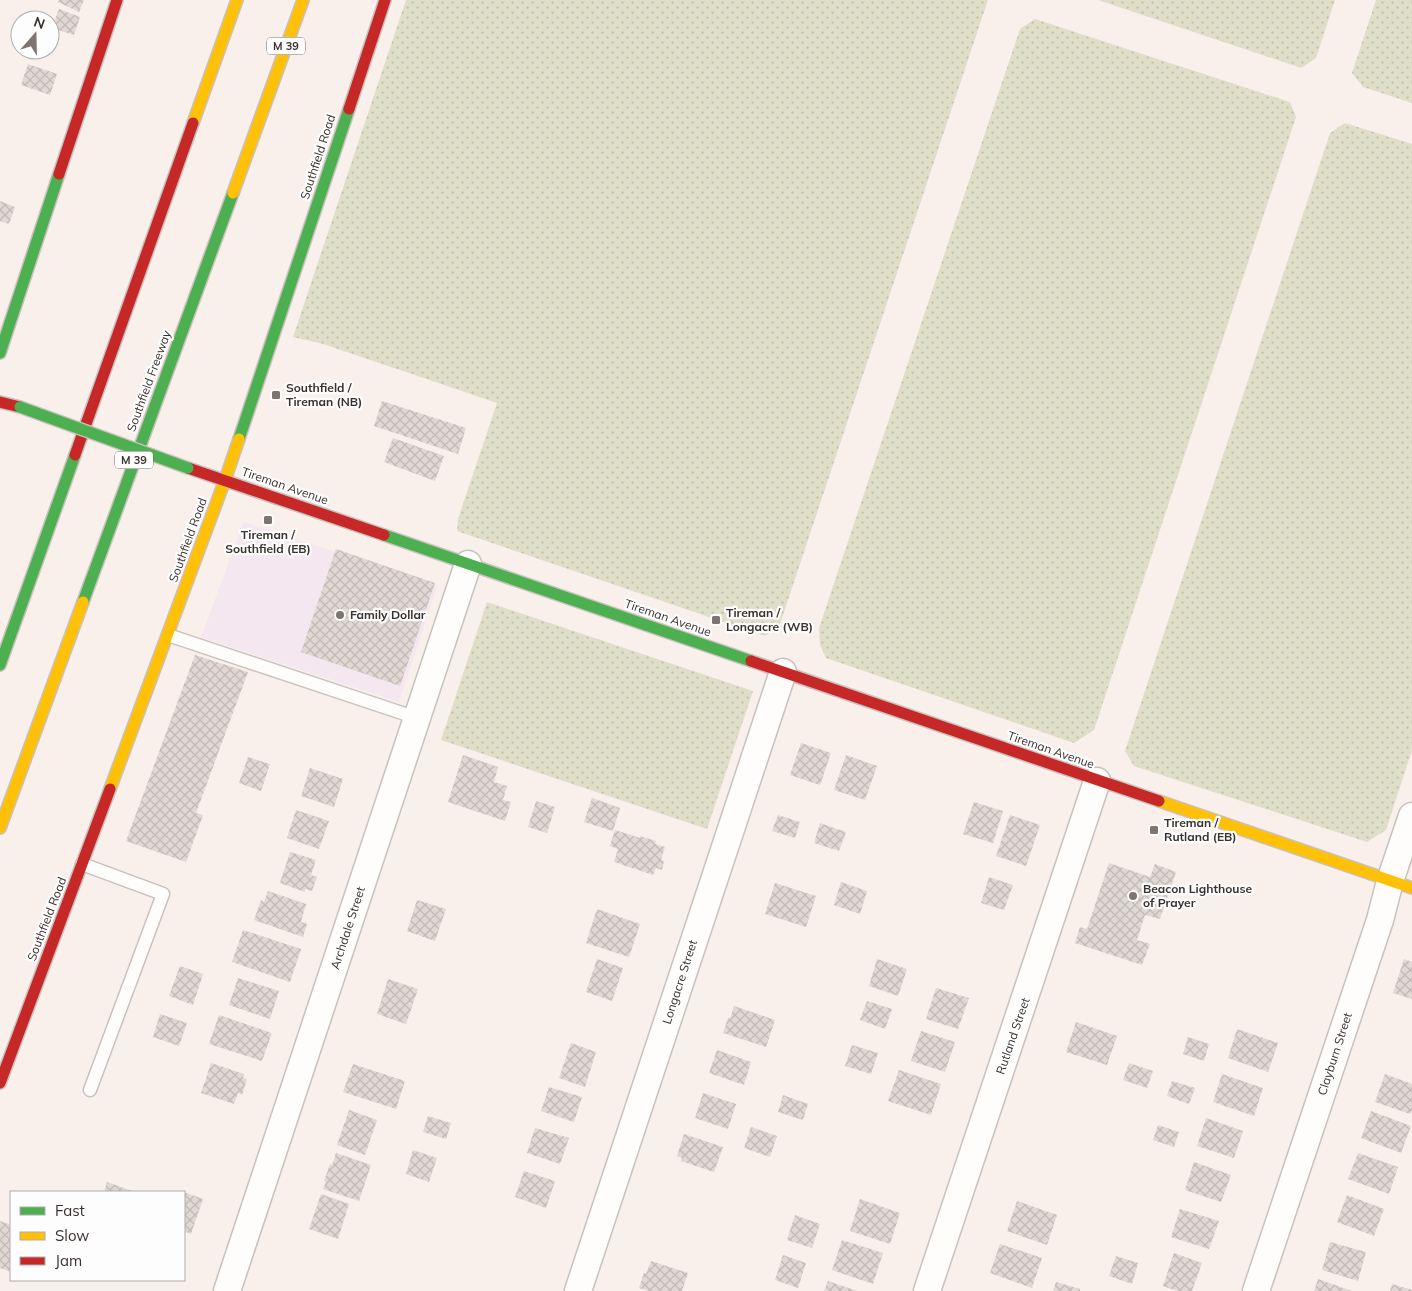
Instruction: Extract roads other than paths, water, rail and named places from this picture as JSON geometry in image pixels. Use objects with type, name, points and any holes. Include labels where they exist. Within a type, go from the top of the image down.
[{"type":"main road","points":[[0,353],[118,0]]},
{"type":"main road","points":[[0,664],[237,0]]},
{"type":"main road","name":"Southfield Freeway","points":[[0,828],[303,0]]},
{"type":"main road","name":"Southfield Road","points":[[0,1083],[225,480],[385,0]]},
{"type":"main road","name":"Tireman Avenue","points":[[0,402],[20,407],[188,468],[1401,885]]},
{"type":"street","name":"Archdale Street","points":[[227,1291],[468,564]]},
{"type":"street","name":"Longacre Street","points":[[578,1291],[783,672]]},
{"type":"street","name":"Rutland Street","points":[[927,1291],[1097,781]]},
{"type":"street","name":"Clayburn Street","points":[[1256,1291],[1380,920],[1401,885],[1412,816]]},
{"type":"lane","points":[[168,636],[417,718]]},
{"type":"lane","points":[[82,864],[163,894],[90,1090]]},
{"type":"place","name":"Southfield / Tireman (NB)","points":[[276,395]]},
{"type":"place","name":"Tireman / Southfield (EB)","points":[[268,520]]},
{"type":"place","name":"Family Dollar","points":[[340,615]]},
{"type":"place","name":"Tireman / Longacre (WB)","points":[[716,620]]},
{"type":"place","name":"Tireman / Rutland (EB)","points":[[1154,830]]},
{"type":"place","name":"Beacon Lighthouse of Prayer","points":[[1133,896]]}]
